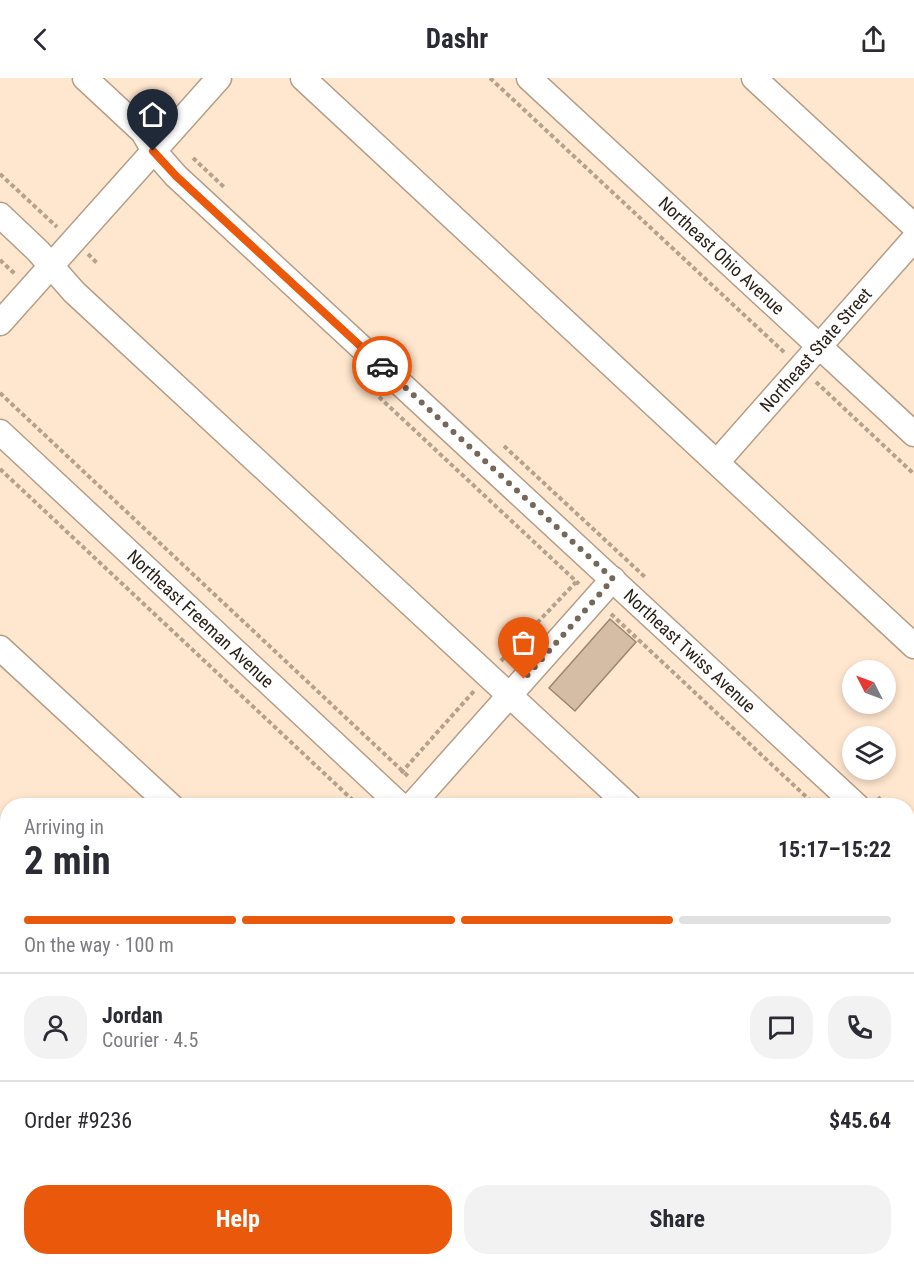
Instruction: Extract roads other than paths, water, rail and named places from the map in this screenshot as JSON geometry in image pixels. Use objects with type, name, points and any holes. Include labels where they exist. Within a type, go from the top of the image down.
[{"type":"street","name":"Northeast Twiss Avenue","points":[[85,78],[143,132],[153,151],[176,176],[847,798]]},
{"type":"street","points":[[0,323],[219,78]]},
{"type":"street","points":[[303,78],[718,461],[914,646]]},
{"type":"street","name":"Northeast Ohio Avenue","points":[[529,78],[914,434]]},
{"type":"street","points":[[754,78],[914,226]]},
{"type":"street","points":[[0,215],[74,292],[620,798]]},
{"type":"street","name":"Northeast State Street","points":[[718,461],[914,239]]},
{"type":"street","name":"Northeast Freeman Avenue","points":[[0,432],[392,798]]},
{"type":"street","points":[[418,798],[613,579]]},
{"type":"street","points":[[0,648],[162,798]]}]
